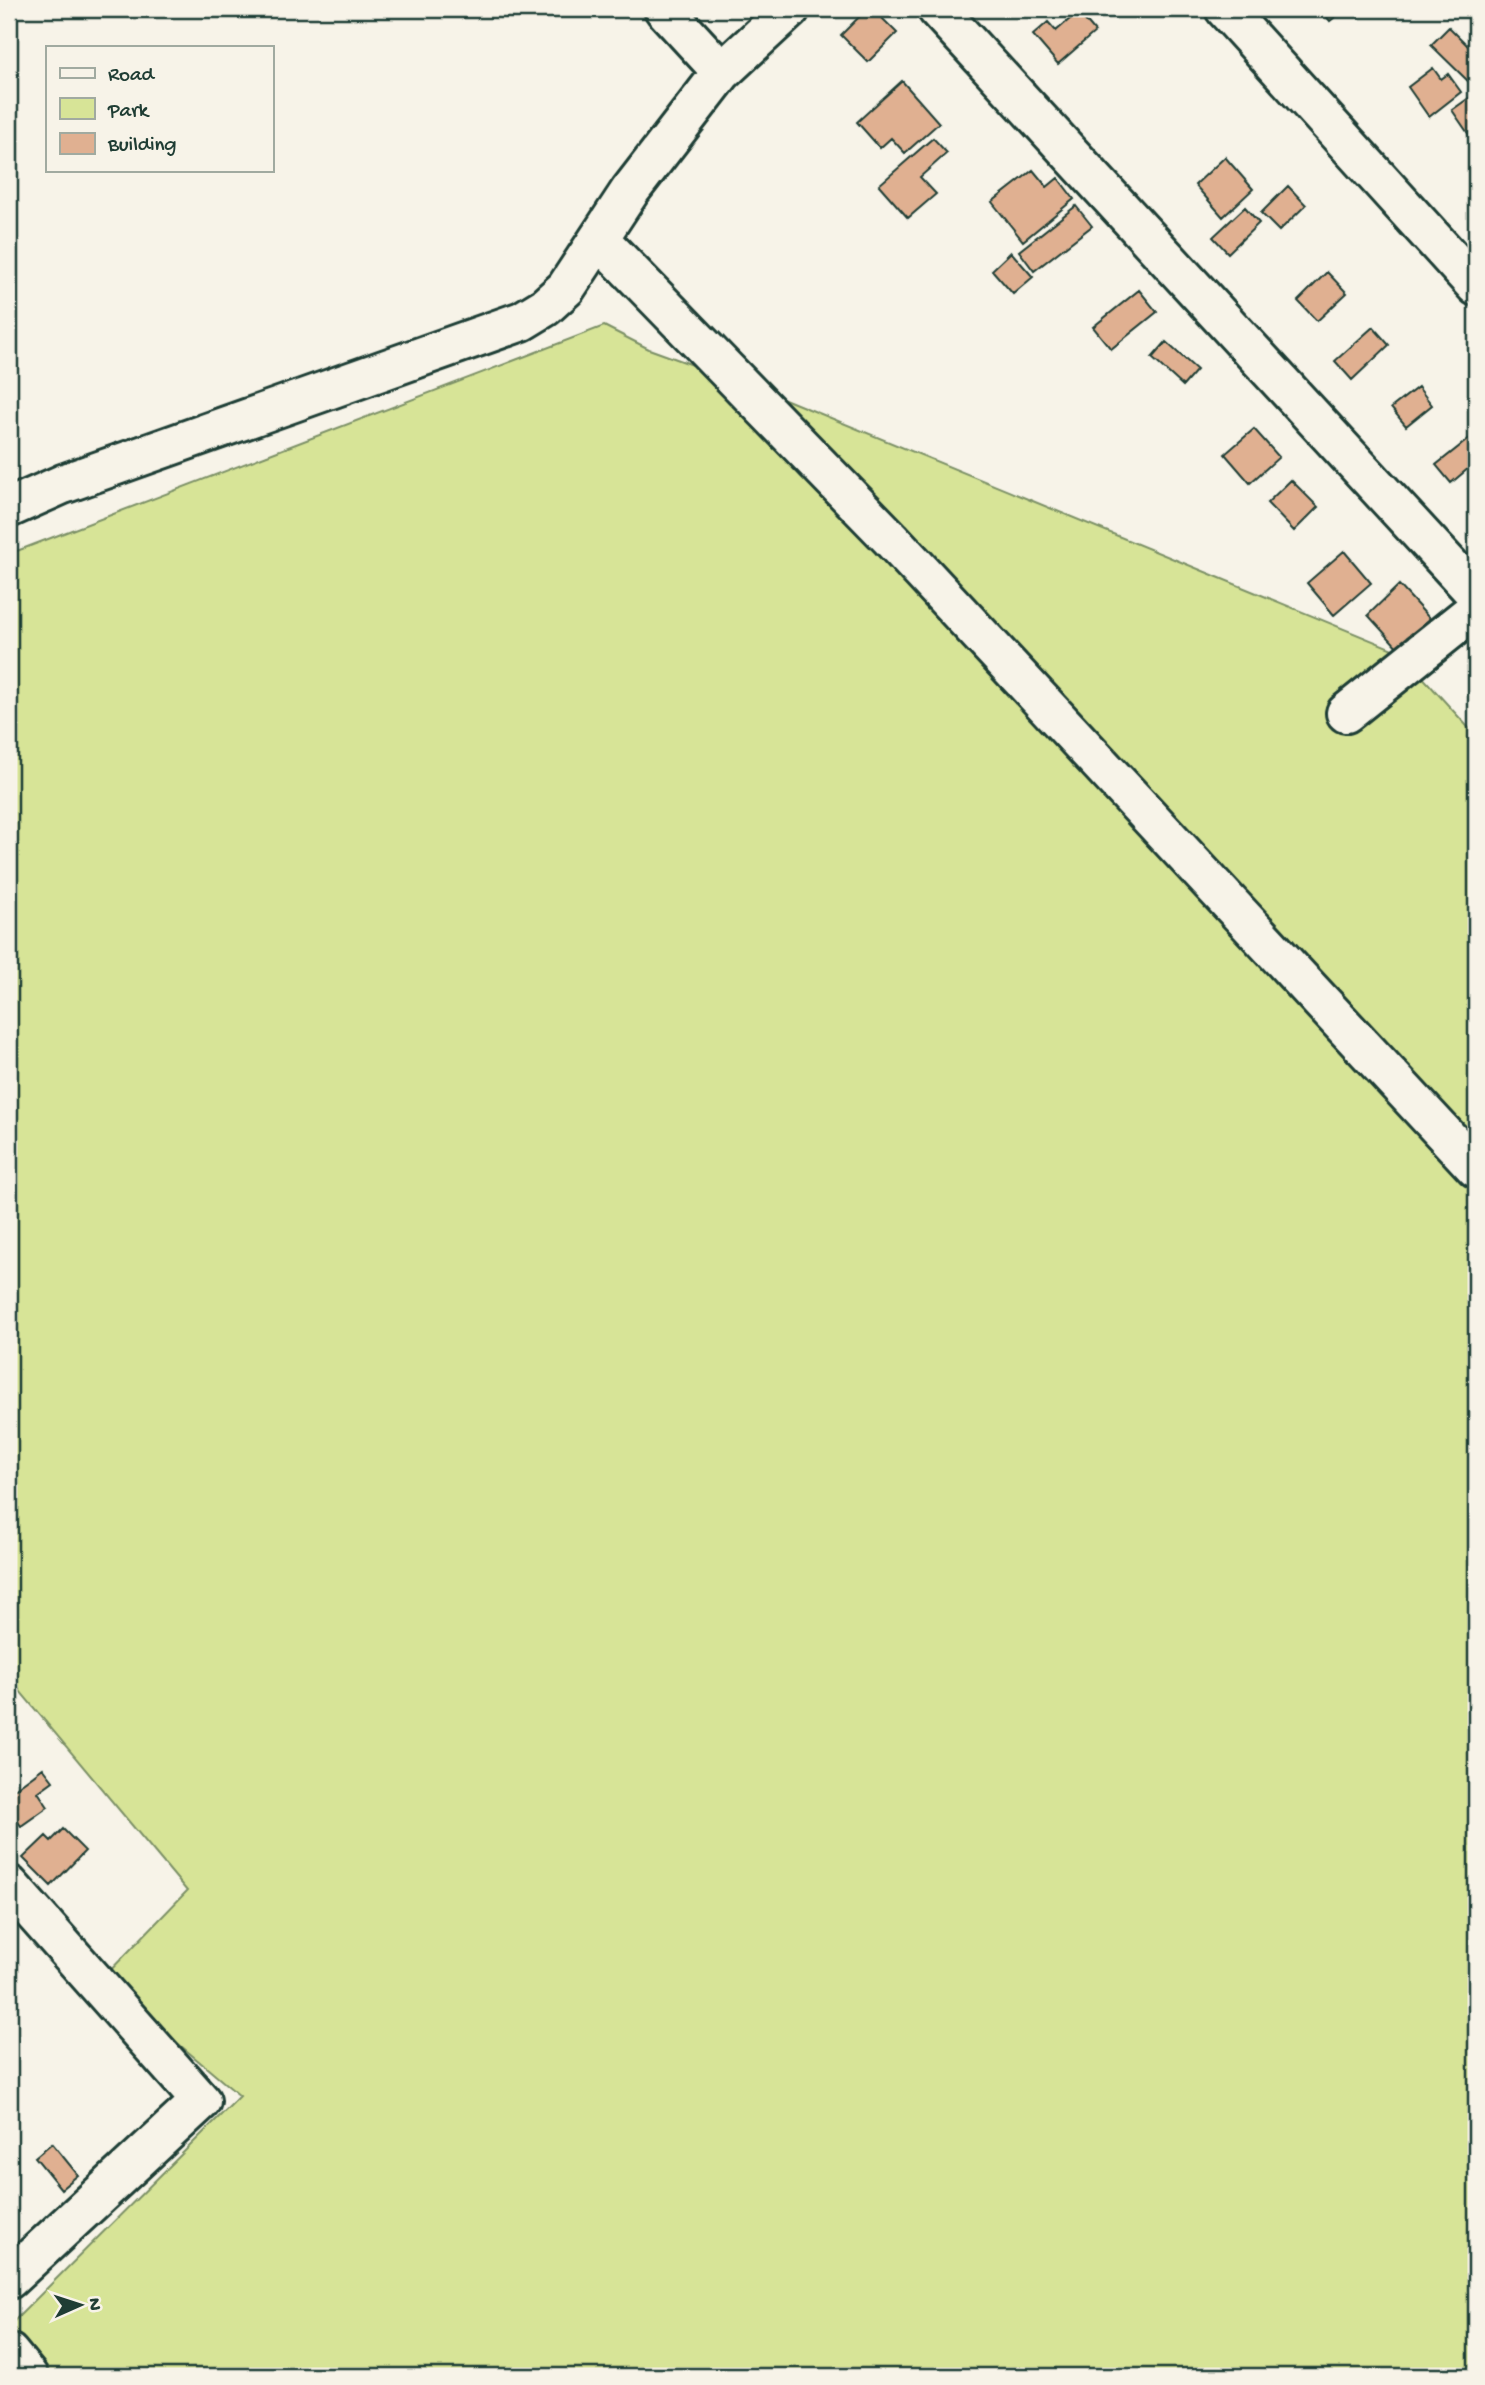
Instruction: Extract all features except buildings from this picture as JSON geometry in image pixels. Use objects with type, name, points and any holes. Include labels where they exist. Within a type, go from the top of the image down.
[{"type":"street","points":[[664,9],[722,72]]},
{"type":"street","points":[[9,508],[63,484],[522,321],[545,307],[566,288],[630,191],[722,72],[790,9]]},
{"type":"street","points":[[937,9],[1476,594]]},
{"type":"street","points":[[1225,9],[1476,286]]},
{"type":"street","points":[[599,239],[891,539],[1476,1168]]},
{"type":"street","points":[[1346,713],[1476,609]]},
{"type":"street","points":[[9,1885],[201,2101],[9,2279]]},
{"type":"street","points":[[9,2353],[27,2376]]},
{"type":"green space","points":[[604,326],[649,349],[770,393],[1400,652],[1476,736],[1476,2376],[51,2376],[9,2326],[240,2096],[102,1979],[187,1891],[9,1678],[9,554]]}]
